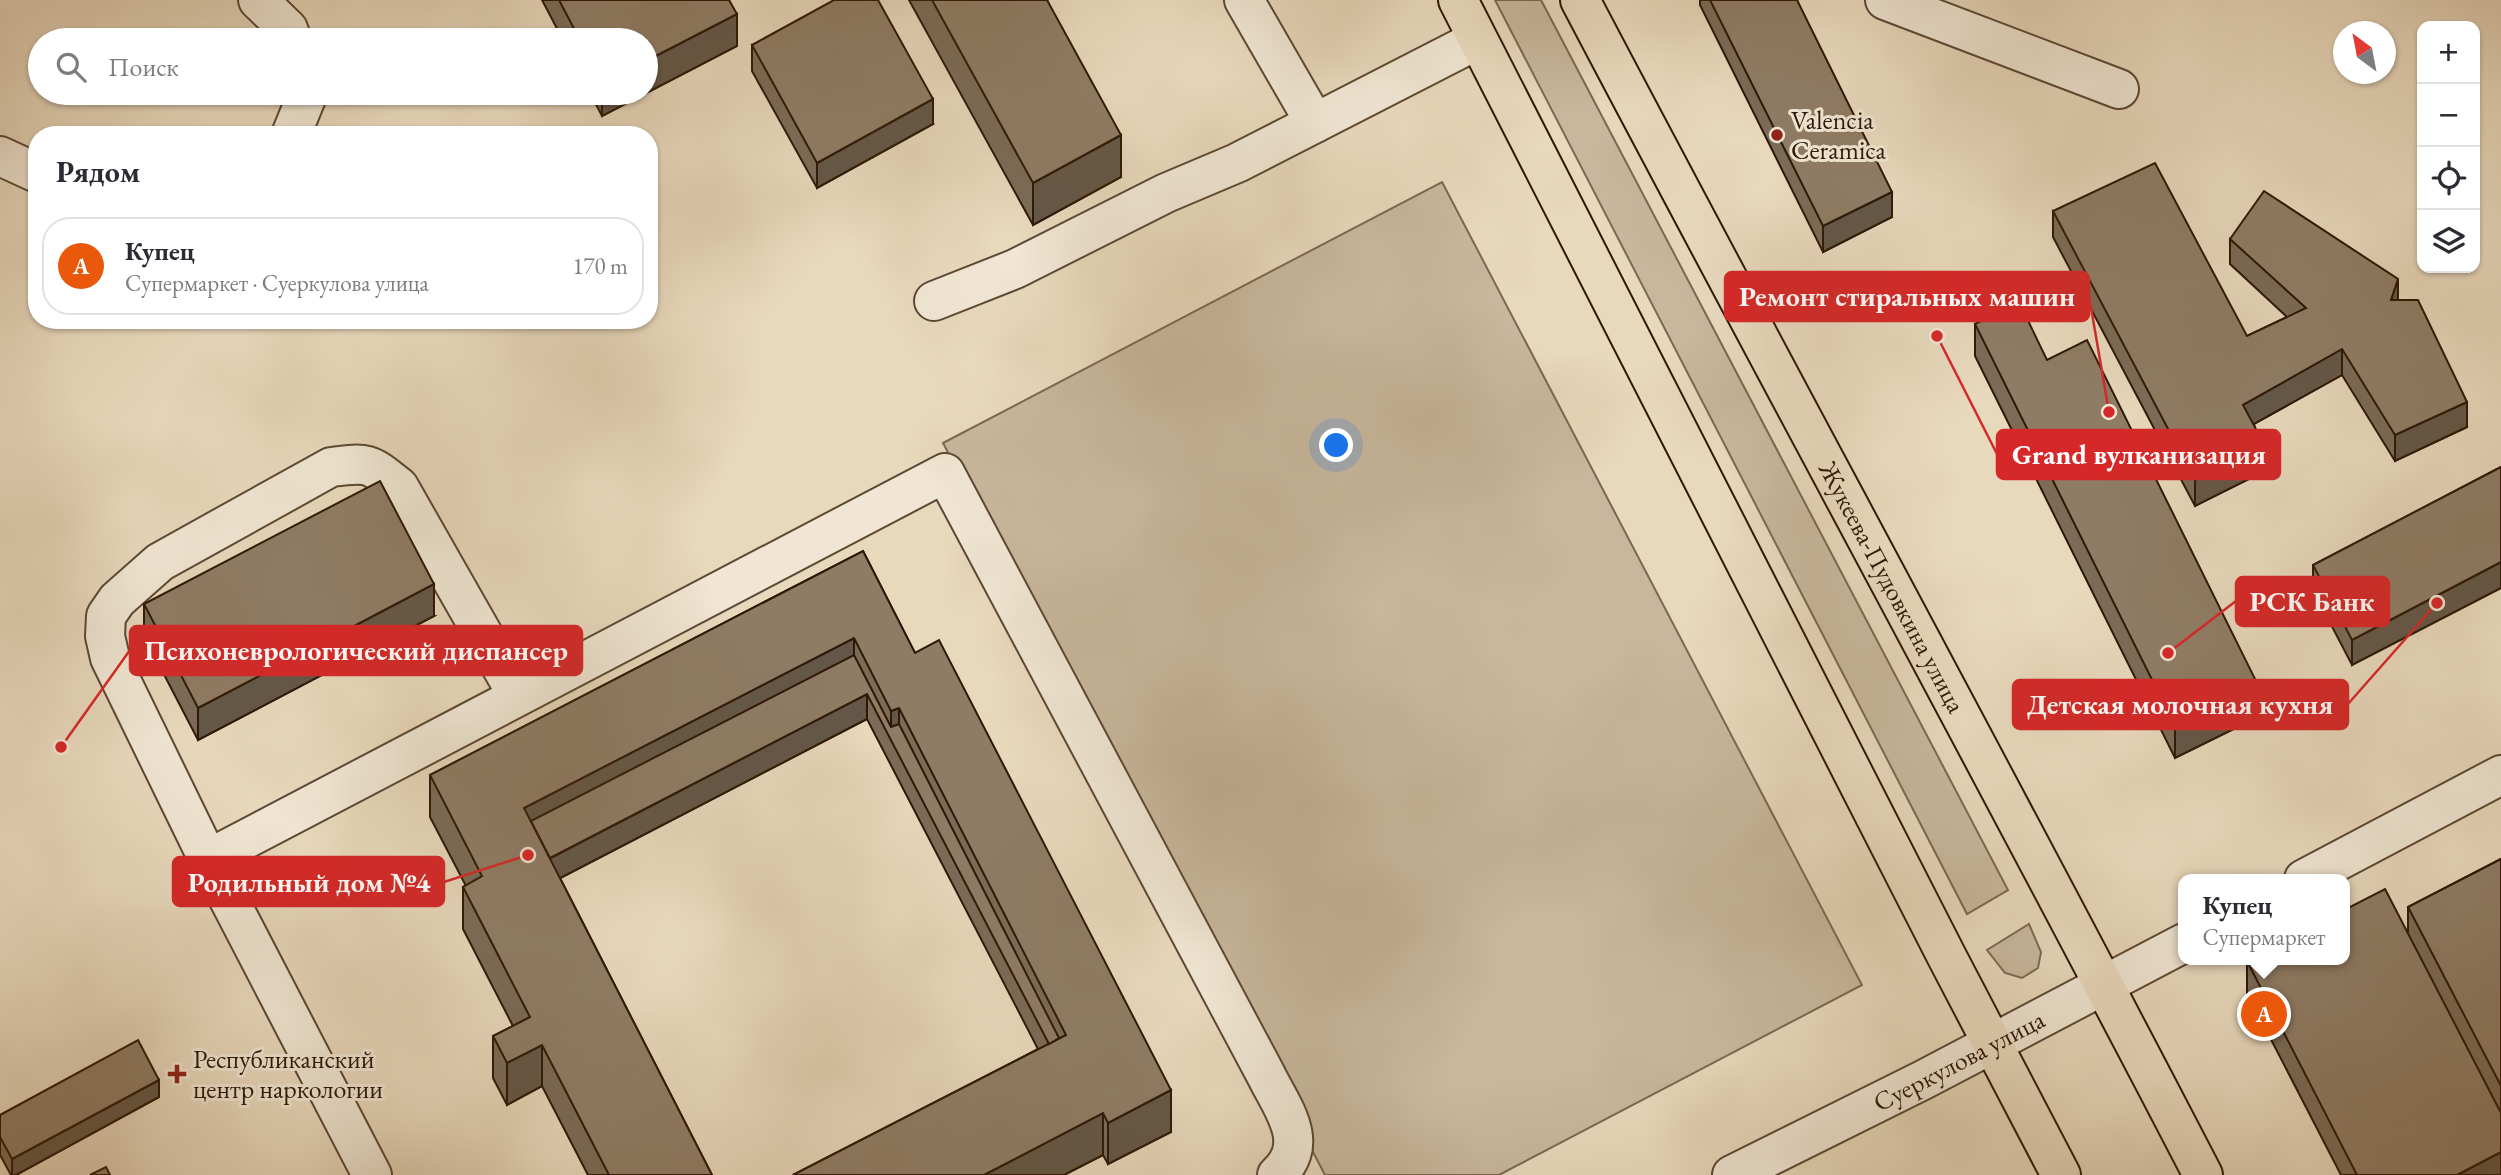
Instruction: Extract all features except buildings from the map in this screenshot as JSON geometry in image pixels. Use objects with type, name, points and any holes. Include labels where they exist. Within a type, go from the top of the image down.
[{"type":"main road","points":[[1458,0],[2061,1175]]},
{"type":"main road","name":"Жукеева-Пудовкина улица","points":[[1580,0],[2203,1175]]},
{"type":"street","points":[[258,0],[287,28]]},
{"type":"street","points":[[1244,0],[1315,123]]},
{"type":"street","points":[[1885,0],[2119,89]]},
{"type":"street","points":[[934,301],[1014,269],[1166,193],[1237,163],[1477,40]]},
{"type":"street","points":[[295,126],[303,105]]},
{"type":"street","points":[[0,156],[28,169]]},
{"type":"street","points":[[372,1175],[208,859],[110,658],[105,636],[106,616],[117,600],[160,562],[331,467],[355,464],[373,466],[400,487],[518,696]]},
{"type":"street","points":[[208,859],[945,473],[1266,1075],[1294,1134],[1292,1154],[1287,1166],[1277,1175]]},
{"type":"street","points":[[2313,874],[2501,775]]},
{"type":"street","name":"Суеркулова улица","points":[[1732,1175],[2105,986],[2178,946]]},
{"type":"shaded area","points":[[1495,0],[1541,0],[2008,890],[1967,914]]},
{"type":"shaded area","points":[[1442,182],[1862,985],[1499,1175],[1325,1175],[943,443]]},
{"type":"shaded area","points":[[2029,924],[2041,952],[2038,968],[2022,978],[2005,973],[1987,950]]},
{"type":"place","name":"Valencia Ceramica","points":[[1777,135]]},
{"type":"place","name":"Grand вулканизация","points":[[1937,336]]},
{"type":"place","name":"Ремонт стиральных машин","points":[[2109,412]]},
{"type":"place","name":"Детская молочная кухня","points":[[2437,603]]},
{"type":"place","name":"РСК Банк","points":[[2168,653]]},
{"type":"place","name":"Психоневрологический диспансер","points":[[61,747]]},
{"type":"place","name":"Родильный дом №4","points":[[528,855]]},
{"type":"place","name":"Купец","points":[[2264,1014]]},
{"type":"place","name":"Республиканский центр наркологии","points":[[177,1074]]}]
